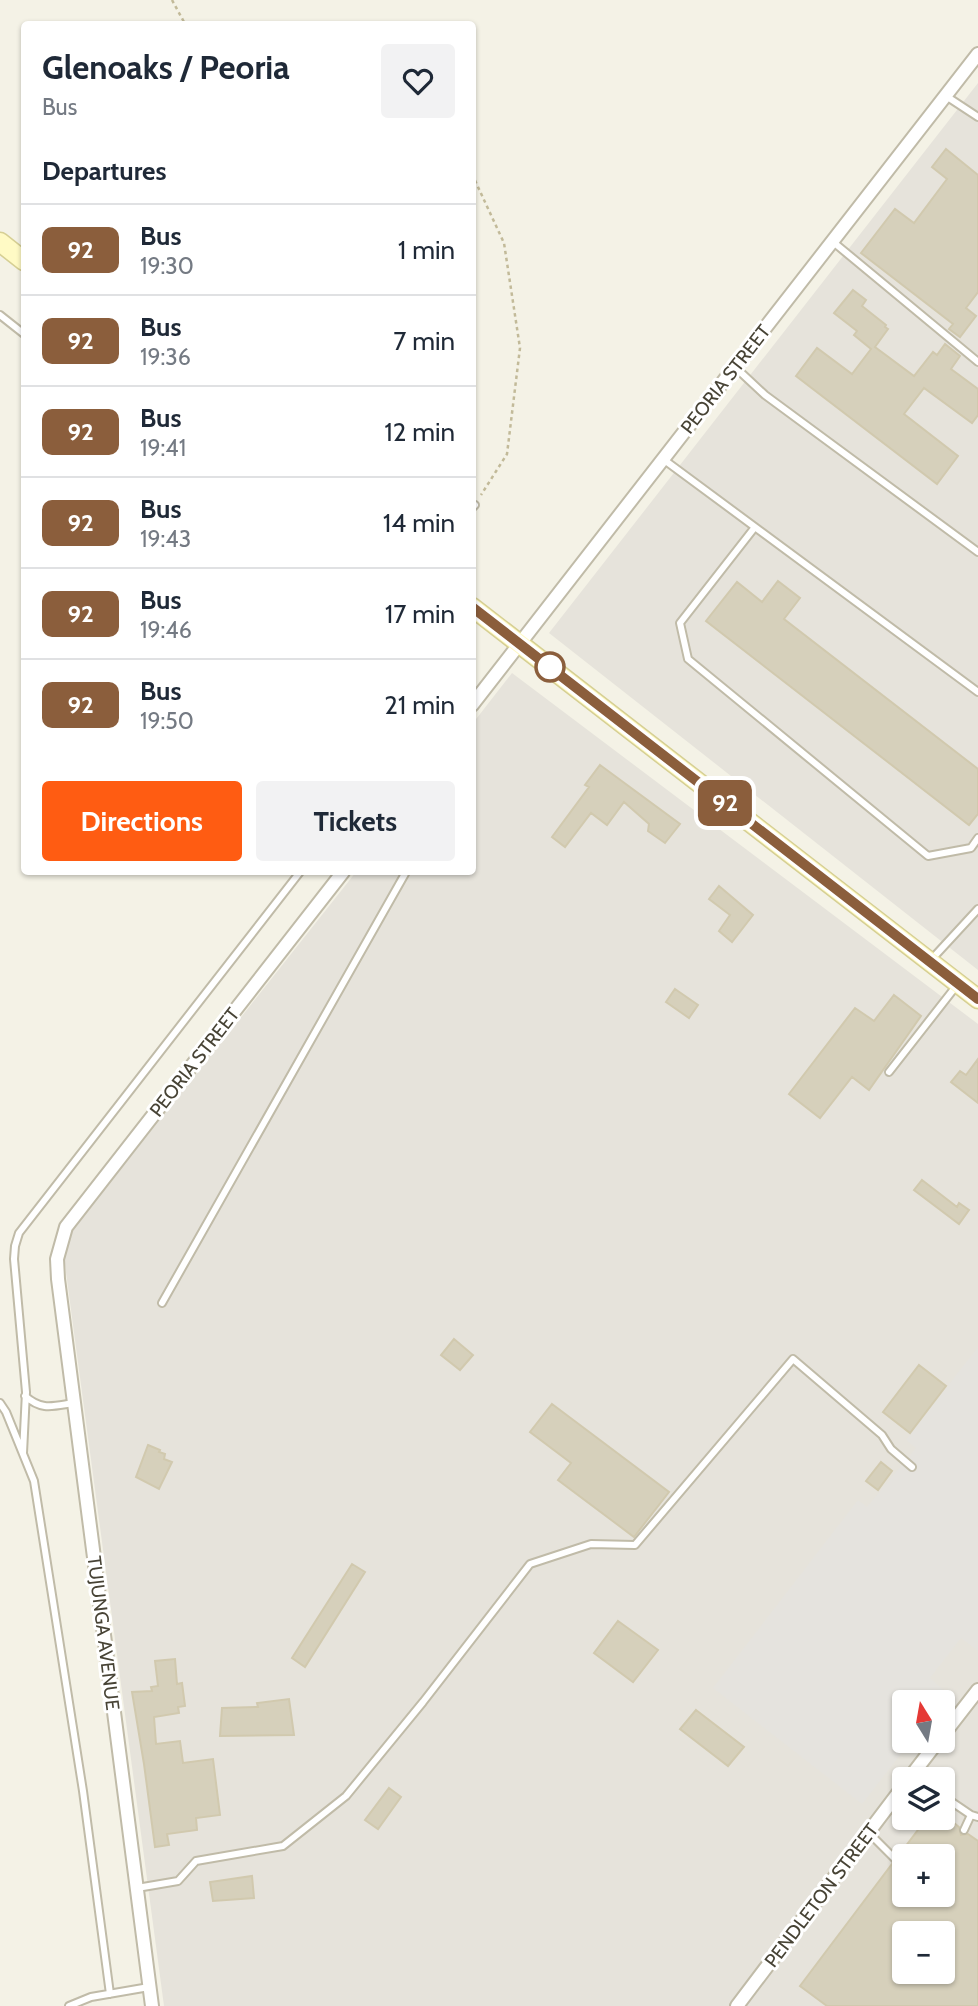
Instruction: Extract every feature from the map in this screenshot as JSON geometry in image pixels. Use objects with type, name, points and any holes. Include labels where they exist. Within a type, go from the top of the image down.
[{"type":"main road","points":[[0,242],[21,259]]},
{"type":"main road","points":[[476,610],[978,999]]},
{"type":"street","name":"PEORIA STREET","points":[[476,700],[978,54]]},
{"type":"street","name":"PEORIA STREET","points":[[57,1259],[66,1227],[340,875]]},
{"type":"street","name":"TUJUNGA AVENUE","points":[[57,1259],[152,2006]]},
{"type":"street","points":[[956,1718],[978,1690]]},
{"type":"street","name":"PENDLETON STREET","points":[[737,2006],[892,1804]]},
{"type":"lane","points":[[946,96],[978,117]]},
{"type":"lane","points":[[832,241],[978,362]]},
{"type":"lane","points":[[0,315],[21,332]]},
{"type":"lane","points":[[735,367],[765,396],[978,552]]},
{"type":"lane","points":[[663,459],[978,692]]},
{"type":"lane","points":[[755,527],[680,623],[688,659],[928,856],[971,848],[978,838]]},
{"type":"lane","points":[[23,1453],[25,1396],[14,1259],[19,1233],[298,875]]},
{"type":"lane","points":[[162,1303],[404,875]]},
{"type":"lane","points":[[930,961],[978,909]]},
{"type":"lane","points":[[889,1072],[958,983]]},
{"type":"lane","points":[[136,1888],[177,1881],[196,1861],[283,1846],[346,1796],[530,1564],[591,1544],[635,1545],[793,1359],[882,1435],[891,1449],[912,1467]]},
{"type":"lane","points":[[25,1396],[35,1405],[74,1403]]},
{"type":"lane","points":[[0,1403],[34,1481],[83,1791],[110,1994]]},
{"type":"lane","points":[[955,1804],[975,1816],[964,1830]]},
{"type":"lane","points":[[869,1832],[892,1857]]},
{"type":"lane","points":[[69,2006],[91,1997],[149,1987]]},
{"type":"path","points":[[172,0],[183,21]]},
{"type":"path","points":[[476,183],[504,243],[520,348],[507,454],[476,503]]},
{"type":"shaded area","points":[[978,83],[978,970],[549,633]]},
{"type":"shaded area","points":[[512,673],[978,1024],[978,1684],[956,1712],[956,1690],[892,1690],[892,1754],[924,1754],[914,1767],[892,1767],[892,1796],[731,2006],[164,2006],[63,1250],[71,1232],[354,875],[476,875],[476,719]]},
{"type":"shaded area","points":[[978,1347],[978,1651],[961,1638],[930,1678],[944,1690],[892,1690],[892,1754],[901,1754],[862,1804],[713,1688],[858,1500],[867,1507],[916,1448],[906,1440]]},
{"type":"shaded area","points":[[978,1697],[978,2006],[739,2006],[892,1808],[892,1830],[955,1830],[955,1767],[924,1767],[934,1754],[956,1754],[956,1726]]},
{"type":"building","points":[[946,149],[978,175],[978,292],[966,308],[976,316],[960,337],[949,329],[953,324],[861,253],[895,209],[914,223],[947,179],[932,167]]},
{"type":"building","points":[[853,290],[866,300],[862,306],[888,329],[875,347],[914,376],[933,352],[937,355],[945,344],[960,356],[951,369],[978,389],[978,415],[972,423],[924,388],[904,414],[958,456],[937,484],[796,376],[817,348],[852,374],[871,349],[854,335],[857,331],[834,313]]},
{"type":"building","points":[[778,581],[800,598],[784,619],[978,769],[978,814],[969,825],[706,621],[737,582],[762,602]]},
{"type":"building","points":[[600,765],[680,824],[665,843],[648,831],[649,824],[624,802],[607,825],[591,813],[565,847],[552,837],[589,787],[585,785]]},
{"type":"building","points":[[719,886],[753,915],[732,942],[719,931],[730,915],[709,899]]},
{"type":"building","points":[[675,989],[698,1005],[689,1018],[666,1002]]},
{"type":"building","points":[[894,995],[921,1016],[869,1090],[852,1077],[820,1118],[789,1094],[855,1008],[874,1021]]},
{"type":"building","points":[[978,1059],[978,1103],[951,1082],[960,1071],[966,1075]]},
{"type":"building","points":[[922,1180],[957,1207],[959,1203],[969,1210],[959,1224],[914,1190]]},
{"type":"building","points":[[454,1339],[473,1355],[460,1370],[441,1355]]},
{"type":"building","points":[[919,1365],[946,1386],[910,1433],[883,1412]]},
{"type":"building","points":[[552,1404],[669,1492],[634,1537],[558,1480],[571,1463],[530,1432]]},
{"type":"building","points":[[148,1445],[160,1450],[159,1452],[165,1454],[164,1459],[172,1462],[159,1489],[136,1477]]},
{"type":"building","points":[[881,1462],[892,1471],[878,1490],[866,1481]]},
{"type":"building","points":[[352,1564],[365,1572],[305,1667],[292,1658]]},
{"type":"building","points":[[618,1621],[658,1650],[633,1682],[594,1653]]},
{"type":"building","points":[[175,1659],[177,1684],[182,1683],[185,1706],[178,1707],[179,1713],[154,1717],[156,1744],[180,1741],[183,1763],[213,1759],[220,1815],[196,1818],[197,1830],[167,1834],[169,1845],[155,1847],[132,1692],[152,1691],[151,1687],[158,1686],[155,1661]]},
{"type":"building","points":[[289,1699],[294,1735],[220,1736],[222,1708],[258,1707],[257,1703]]},
{"type":"building","points":[[696,1710],[744,1747],[728,1766],[680,1729]]},
{"type":"building","points":[[389,1788],[401,1797],[378,1829],[365,1820]]},
{"type":"building","points":[[955,1824],[961,1835],[968,1834],[978,1841],[978,2006],[827,2006],[800,1986],[892,1864],[892,1907],[955,1907],[955,1844],[907,1844],[918,1830],[955,1830]]},
{"type":"building","points":[[252,1876],[254,1898],[213,1901],[210,1882]]},
{"type":"bus line","name":"92","points":[[476,610],[978,999]]}]
